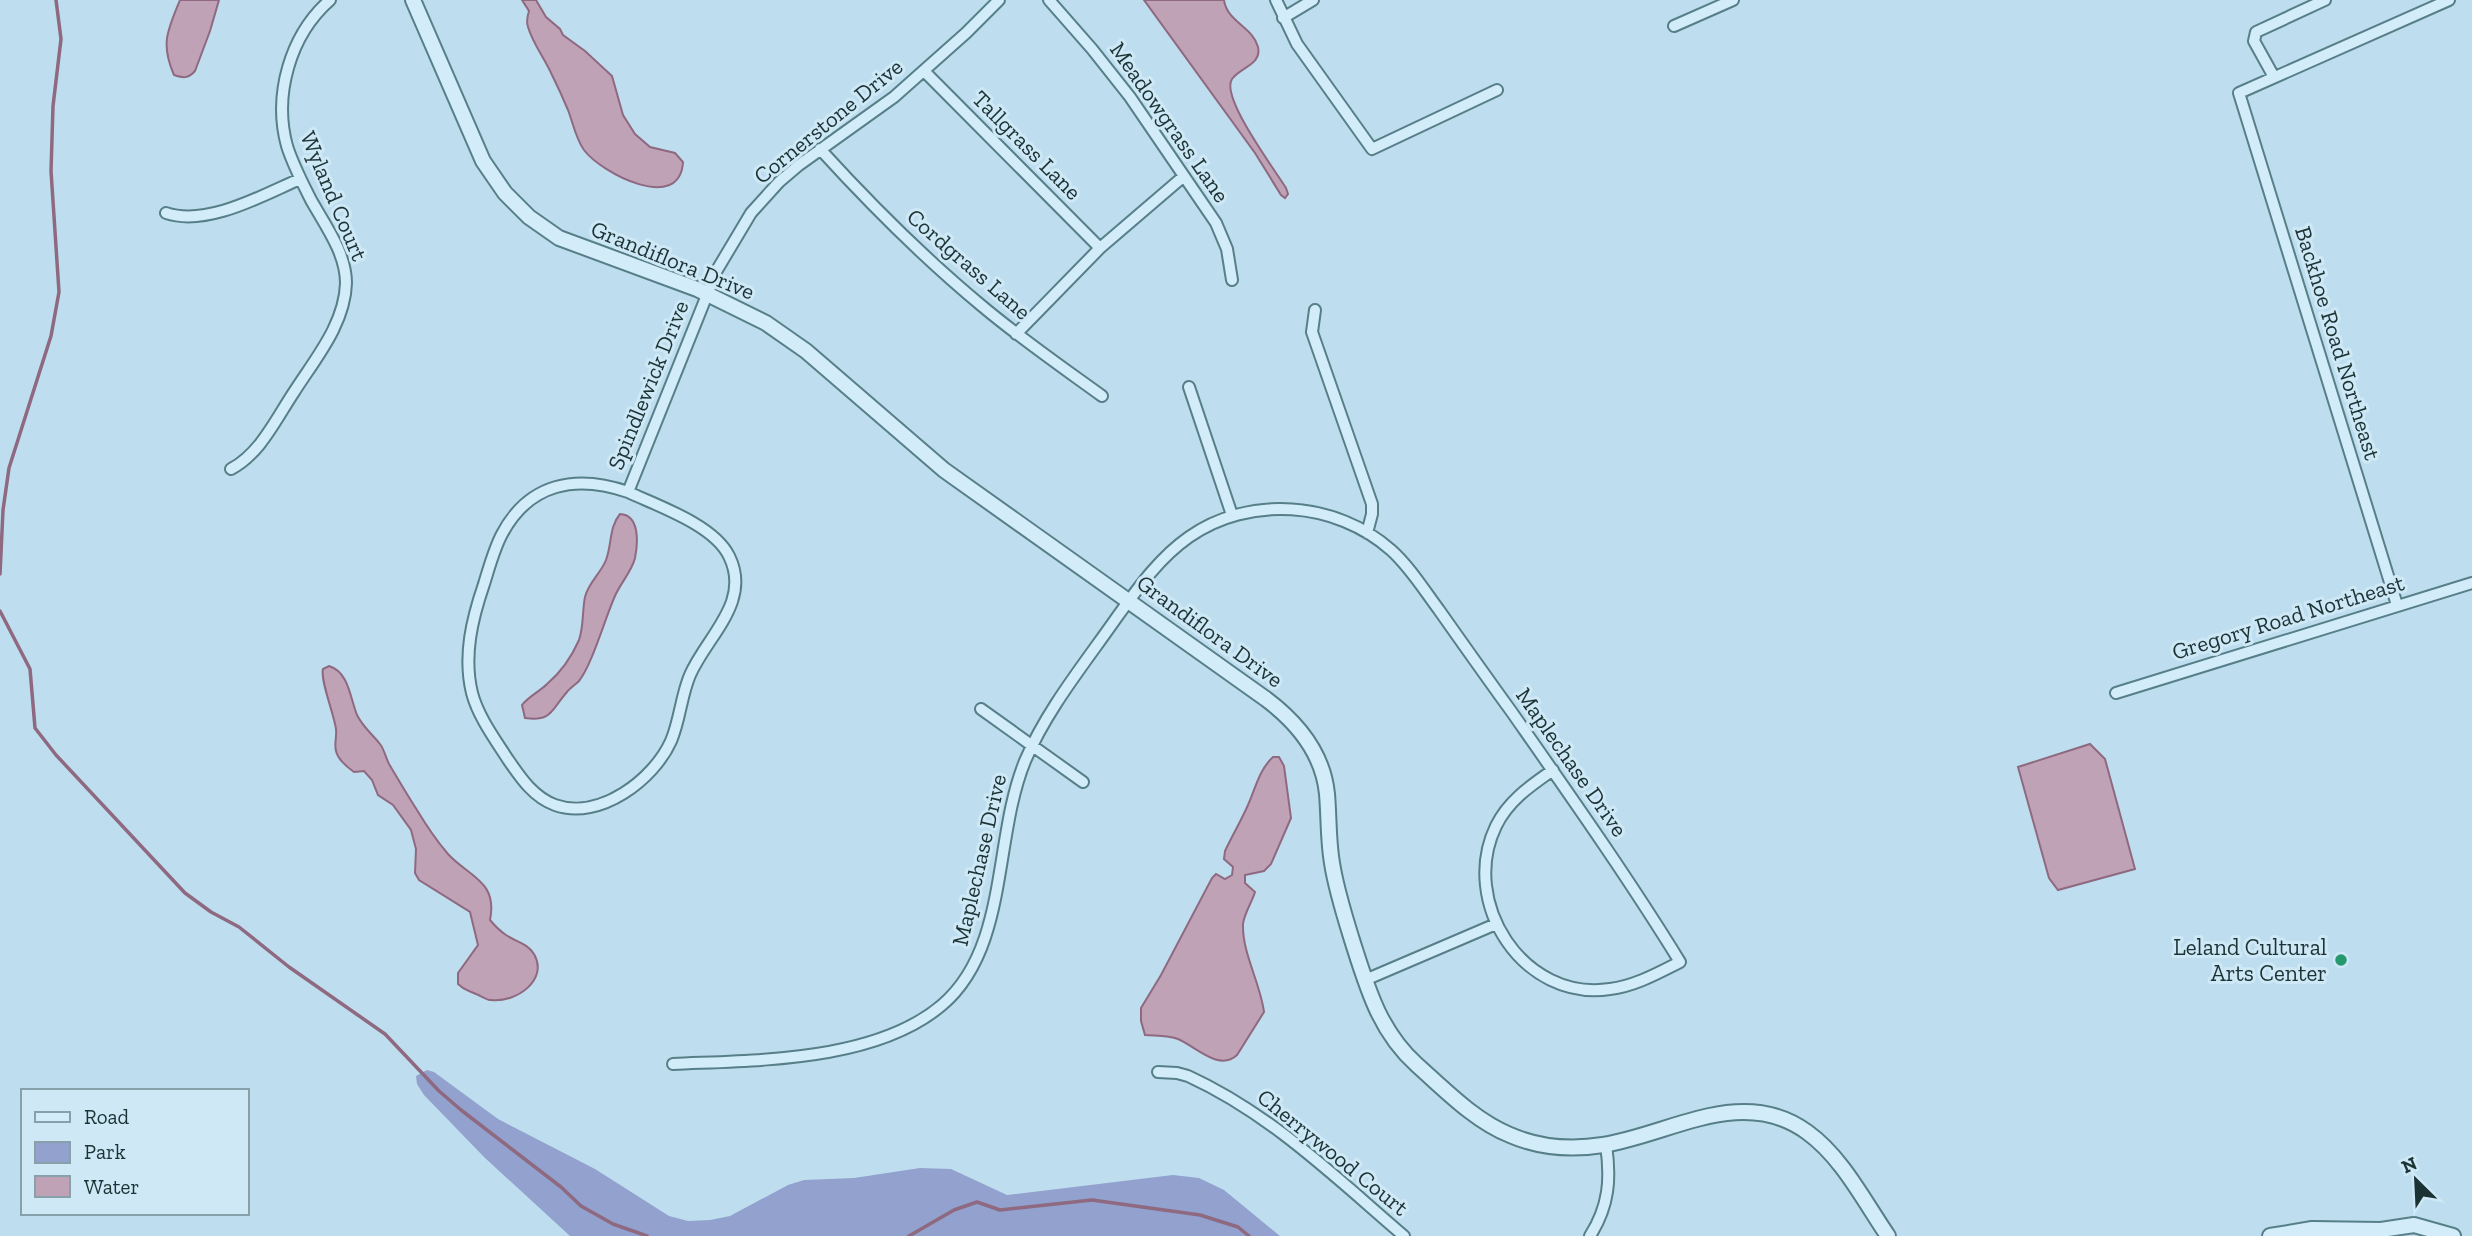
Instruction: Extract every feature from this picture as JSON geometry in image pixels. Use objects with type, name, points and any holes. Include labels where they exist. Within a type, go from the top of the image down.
[{"type":"street","name":"Wyland Court","points":[[230,469],[247,459],[269,430],[330,335],[344,297],[346,278],[341,258],[300,178],[287,145],[282,118],[287,73],[300,37],[330,0]]},
{"type":"street","name":"Grandiflora Drive","points":[[413,0],[474,143],[492,177],[517,207],[559,238],[707,294],[748,313],[789,338],[944,470],[1279,709],[1298,727],[1320,764],[1326,787],[1335,878],[1365,980],[1379,1017],[1402,1050],[1461,1102],[1492,1126],[1524,1140],[1562,1148],[1606,1145],[1719,1114],[1755,1113],[1782,1118],[1807,1132],[1830,1152],[1888,1236]]},
{"type":"street","name":"Cornerstone Drive","points":[[707,294],[729,248],[751,214],[779,182],[820,149],[867,118],[924,71],[999,0]]},
{"type":"street","name":"Meadowgrass Lane","points":[[1049,0],[1111,72],[1184,176],[1223,236],[1232,280]]},
{"type":"street","points":[[1276,0],[1297,44],[1372,149],[1497,90]]},
{"type":"street","points":[[1283,18],[1313,0]]},
{"type":"street","points":[[1674,26],[1733,0]]},
{"type":"street","points":[[2326,0],[2256,32],[2254,41],[2274,77],[2449,0]]},
{"type":"street","name":"Tallgrass Lane","points":[[924,71],[1100,248]]},
{"type":"street","name":"Backhoe Road Northeast","points":[[2274,77],[2239,93],[2397,605]]},
{"type":"street","name":"Cordgrass Lane","points":[[820,149],[911,243],[1017,334],[1102,396]]},
{"type":"street","points":[[1017,334],[1100,248],[1184,176]]},
{"type":"street","points":[[166,214],[177,217],[201,216],[246,202],[300,178]]},
{"type":"street","name":"Spindlewick Drive","points":[[628,492],[707,294]]},
{"type":"street","points":[[1315,310],[1312,332],[1372,504],[1367,533]]},
{"type":"street","points":[[1189,387],[1232,515]]},
{"type":"street","name":"Spindlewick Drive","points":[[567,483],[597,483],[628,492],[699,526],[723,546],[732,564],[736,590],[734,600],[695,665],[670,743],[653,768],[633,786],[609,800],[586,807],[565,807],[543,798],[523,782],[479,711],[472,691],[469,668],[470,631],[501,535],[525,504],[553,487],[567,483]]},
{"type":"street","name":"Maplechase Drive","points":[[673,1064],[785,1059],[820,1054],[897,1031],[926,1017],[940,1006],[964,981],[981,953],[1018,778],[1032,745],[1055,706],[1144,580],[1174,548],[1203,528],[1232,515],[1270,509],[1309,511],[1345,521],[1367,533],[1402,561],[1593,827],[1680,962],[1627,985],[1610,989],[1579,988],[1550,979],[1526,964],[1509,945],[1496,924]]},
{"type":"street","name":"Gregory Road Northeast","points":[[2116,693],[2472,583]]},
{"type":"street","points":[[981,709],[1083,782]]},
{"type":"street","points":[[1365,980],[1496,924],[1488,903],[1485,882],[1491,839],[1501,818],[1517,797],[1553,770]]},
{"type":"street","name":"Cherrywood Court","points":[[1158,1072],[1188,1076],[1254,1112],[1295,1142],[1404,1236]]},
{"type":"street","points":[[1590,1236],[1607,1197],[1609,1169],[1606,1145]]},
{"type":"street","points":[[2270,1236],[2329,1227],[2386,1233],[2414,1225],[2454,1236]]},
{"type":"green space","points":[[427,1070],[434,1072],[498,1119],[595,1169],[669,1216],[688,1221],[730,1216],[788,1185],[804,1180],[854,1178],[920,1168],[951,1169],[1007,1195],[1173,1175],[1199,1178],[1224,1190],[1280,1236],[570,1236],[484,1157],[424,1095],[417,1084],[416,1076]]},
{"type":"water","points":[[180,0],[219,0],[195,71],[185,77],[174,75],[167,54],[169,28]]},
{"type":"water","points":[[522,0],[536,0],[546,17],[563,35],[612,76],[623,115],[635,134],[650,147],[675,153],[683,162],[679,177],[669,185],[655,187],[639,184],[606,169],[584,150],[560,92],[530,33],[527,25],[529,11]]},
{"type":"water","points":[[1144,0],[1224,0],[1230,14],[1251,34],[1258,47],[1257,58],[1232,79],[1230,88],[1241,117],[1286,188],[1288,194],[1285,198],[1255,153]]},
{"type":"water","points":[[620,514],[627,516],[634,524],[637,538],[635,558],[615,596],[589,664],[579,681],[550,713],[541,718],[525,718],[522,705],[556,675],[579,640],[587,592],[606,560],[614,524]]},
{"type":"water","points":[[329,666],[336,669],[345,680],[359,719],[381,746],[389,764],[431,832],[448,854],[486,888],[490,896],[490,920],[534,954],[537,973],[534,981],[520,994],[501,1000],[489,1000],[458,984],[458,973],[478,945],[470,912],[419,880],[415,873],[416,849],[411,830],[393,805],[378,795],[372,780],[364,771],[354,772],[339,757],[335,748],[336,729],[323,674],[323,669]]},
{"type":"water","points":[[2090,744],[2105,759],[2135,869],[2058,890],[2049,878],[2018,767]]},
{"type":"water","points":[[1273,757],[1279,757],[1284,766],[1291,818],[1271,864],[1264,871],[1245,875],[1245,883],[1255,892],[1243,924],[1245,946],[1264,1012],[1237,1055],[1223,1061],[1207,1056],[1178,1039],[1145,1035],[1141,1008],[1212,878],[1216,874],[1225,879],[1232,875],[1233,867],[1224,859],[1225,851],[1261,773]]},
{"type":"waterway","points":[[0,574],[3,510],[9,468],[51,336],[59,292],[51,171],[53,106],[61,39],[56,0]]},
{"type":"waterway","points":[[0,611],[30,669],[35,728],[56,755],[185,893],[211,912],[239,927],[289,967],[385,1034],[439,1091],[561,1187],[581,1206],[613,1224],[647,1236]]},
{"type":"waterway","points":[[909,1236],[954,1210],[977,1202],[1000,1210],[1092,1200],[1200,1215],[1238,1227],[1249,1236]]},
{"type":"place","name":"Leland Cultural Arts Center","points":[[2341,960]]}]
